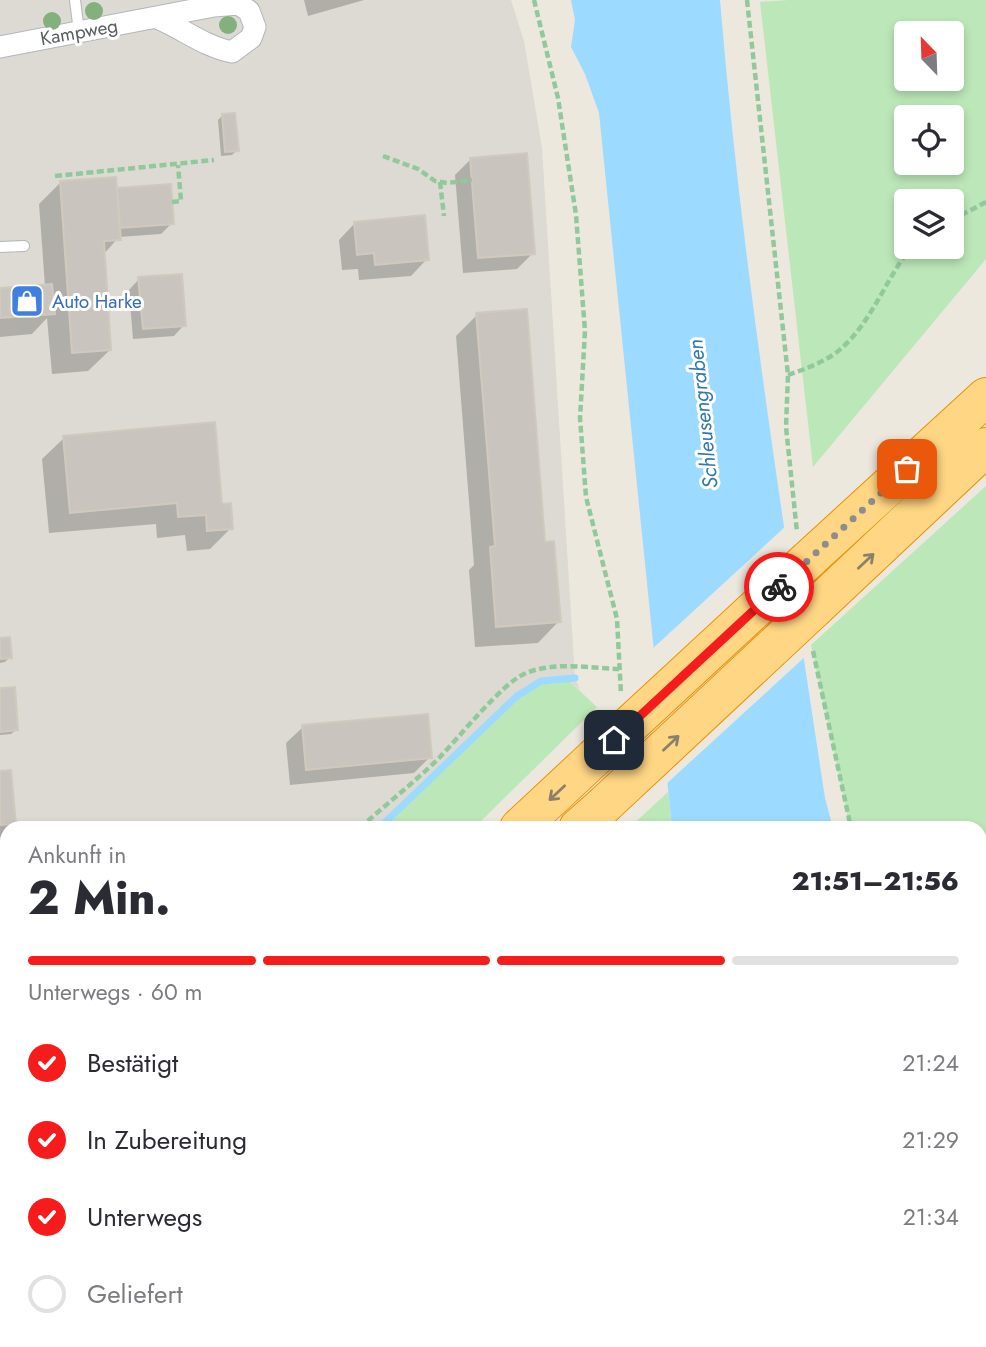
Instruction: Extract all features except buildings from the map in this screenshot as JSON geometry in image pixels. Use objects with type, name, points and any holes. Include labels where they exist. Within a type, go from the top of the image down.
[{"type":"highway","points":[[526,821],[594,758],[803,547],[986,397]]},
{"type":"highway","points":[[590,817],[986,447]]},
{"type":"street","name":"Kampweg","points":[[0,47],[79,32],[169,11],[213,3],[238,4],[249,10],[255,27],[251,38],[232,52],[216,49],[176,26],[169,11]]},
{"type":"lane","points":[[75,0],[79,32]]},
{"type":"lane","points":[[0,247],[23,246]]},
{"type":"path","points":[[534,0],[558,98],[576,215],[585,331],[580,418],[586,497],[617,619],[621,695]]},
{"type":"path","points":[[747,0],[788,375],[786,427],[803,547]]},
{"type":"path","points":[[383,156],[418,169],[435,181],[447,183],[472,180]]},
{"type":"path","points":[[55,177],[214,160]]},
{"type":"path","points":[[172,202],[181,201],[178,165]]},
{"type":"path","points":[[440,182],[444,216]]},
{"type":"path","points":[[964,214],[986,202]]},
{"type":"path","points":[[788,375],[810,367],[837,352],[865,322],[902,259]]},
{"type":"path","points":[[812,650],[849,821]]},
{"type":"path","points":[[368,821],[438,759],[502,692],[522,675],[540,669],[561,667],[620,669]]},
{"type":"shaded area","points":[[0,0],[511,0],[524,41],[542,148],[575,678],[580,690],[567,679],[517,696],[386,821],[0,821]]},
{"type":"green space","points":[[986,0],[986,259],[813,467],[760,2]]},
{"type":"green space","points":[[986,486],[986,821],[849,821],[811,645]]},
{"type":"green space","points":[[567,679],[597,707],[481,821],[386,821],[517,696],[541,681]]},
{"type":"green space","points":[[668,792],[671,821],[637,821]]},
{"type":"water","name":"Schleusengraben","points":[[571,0],[720,0],[752,300],[825,798],[831,821],[671,821],[599,113],[585,74],[571,47],[575,20]]},
{"type":"pier","points":[[787,525],[807,655],[664,786],[650,651]]},
{"type":"waterway","points":[[386,821],[517,696],[541,681],[575,678]]},
{"type":"way so far","points":[[779,587],[907,469]]},
{"type":"place","name":"Auto Harke","points":[[27,301]]},
{"type":"route","points":[[614,740],[779,587]]}]
